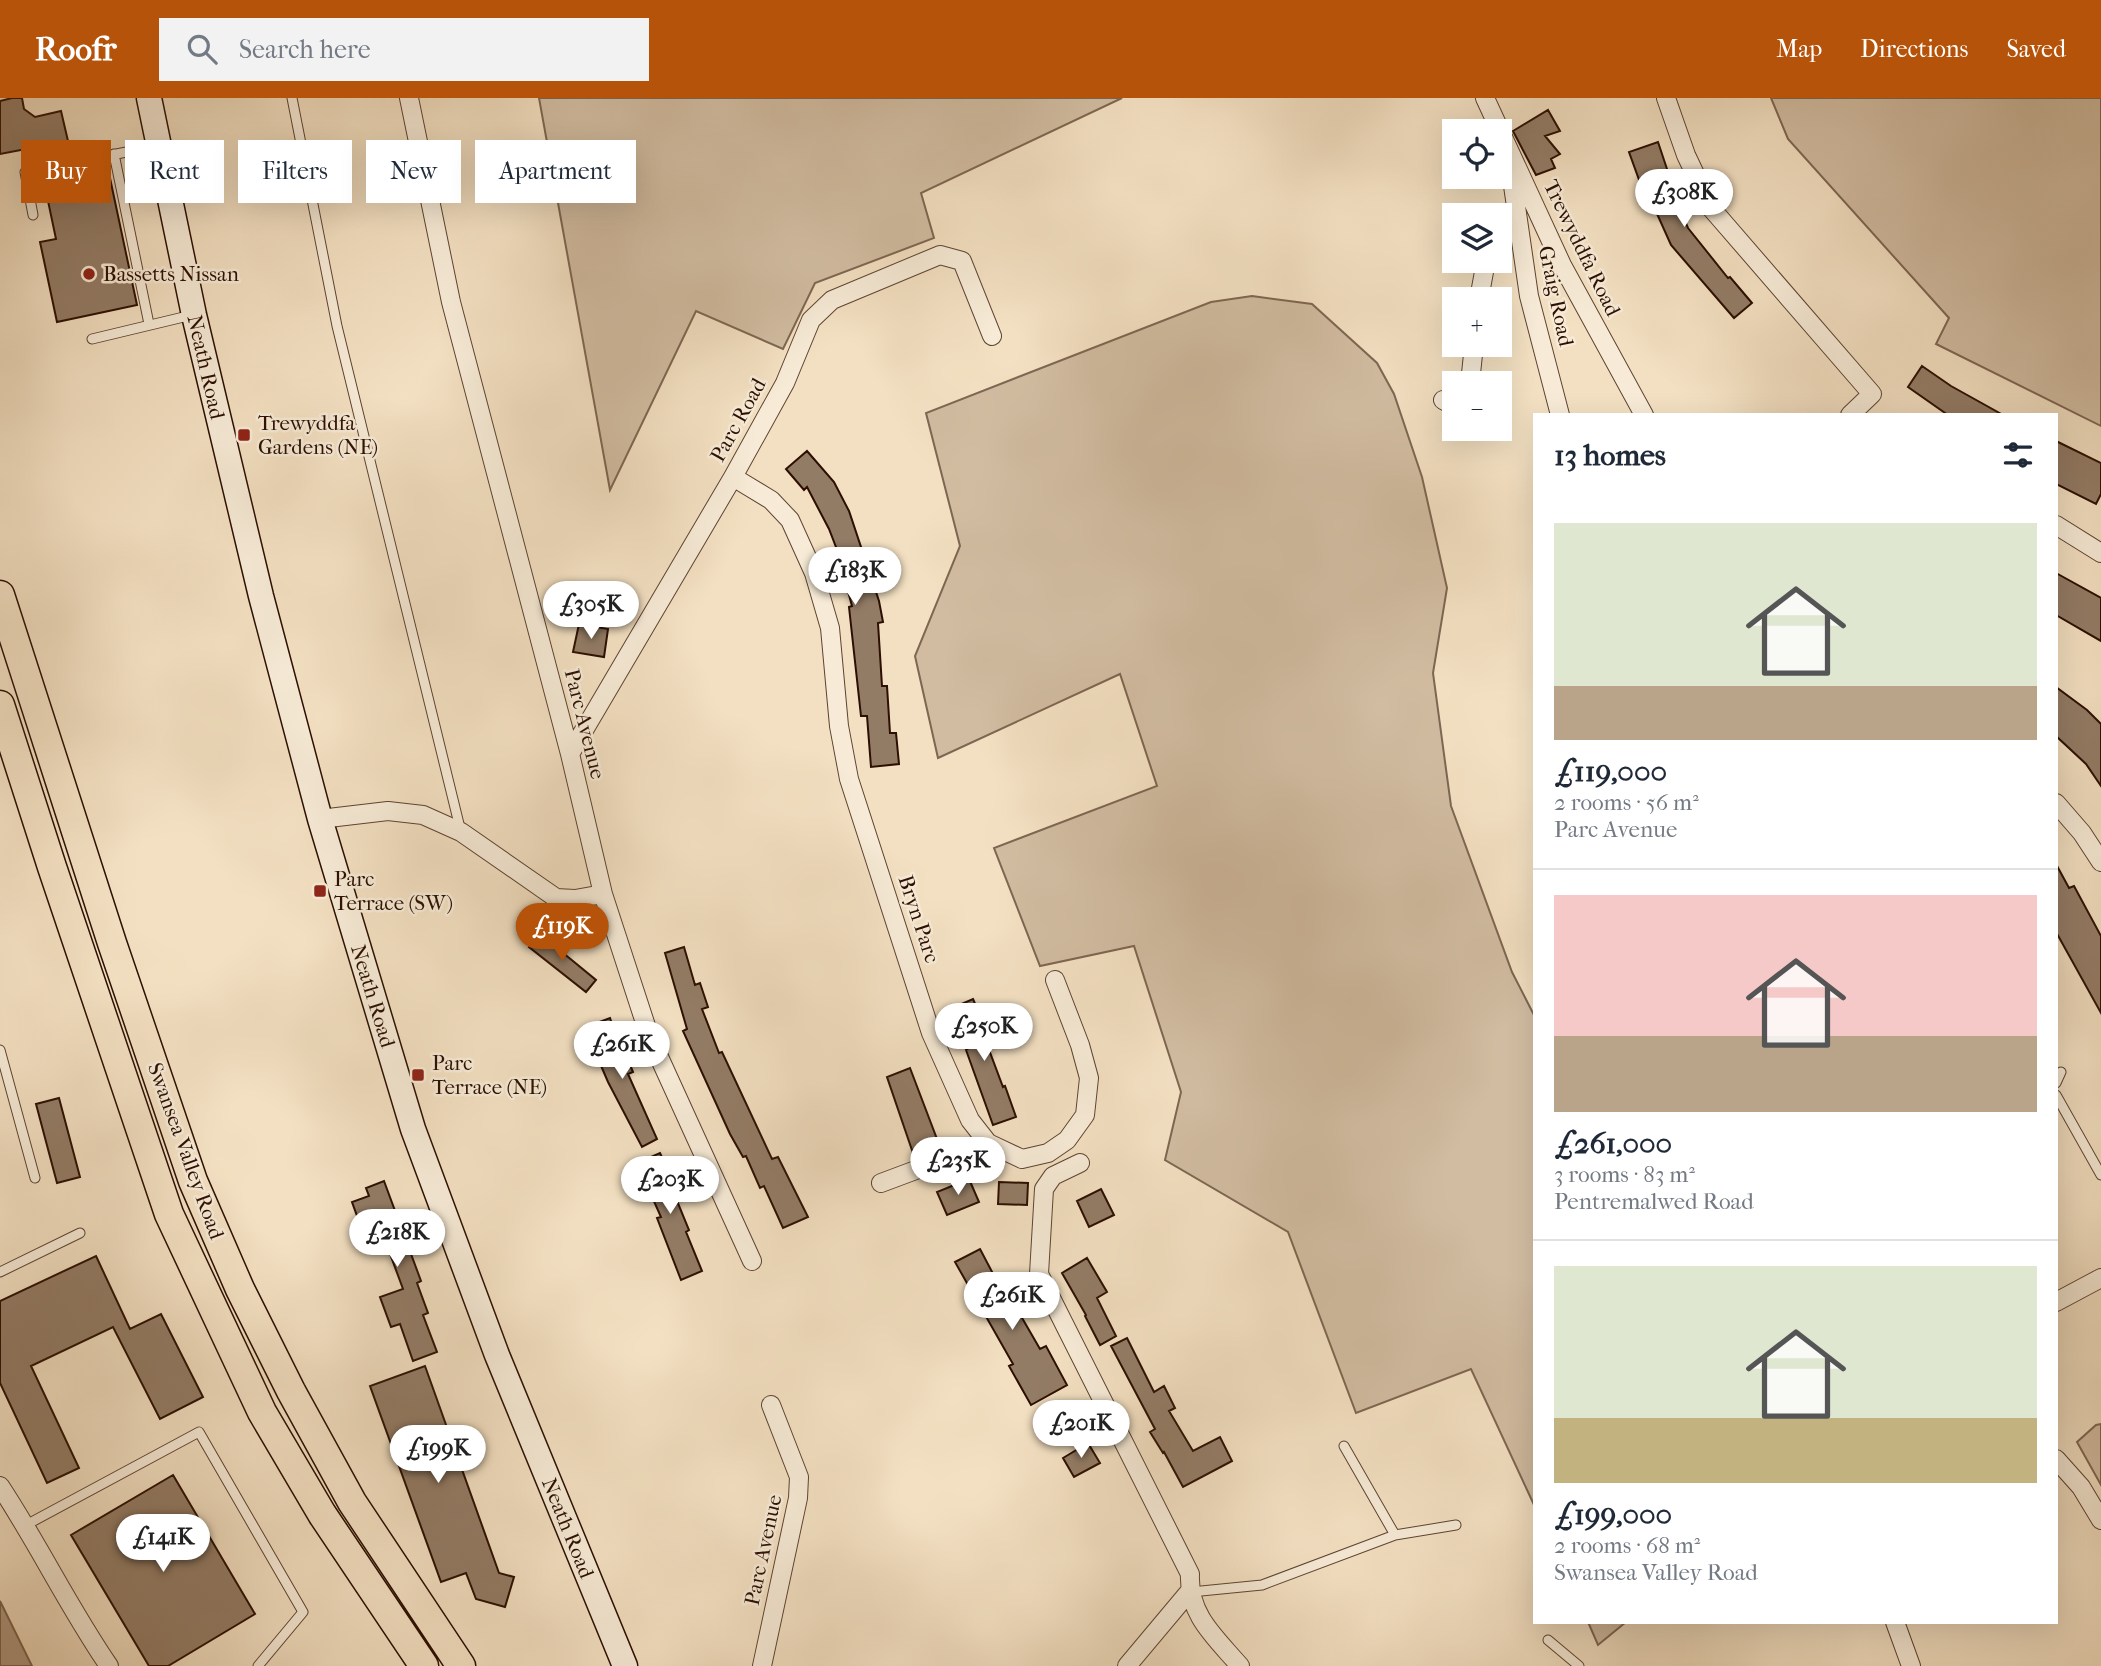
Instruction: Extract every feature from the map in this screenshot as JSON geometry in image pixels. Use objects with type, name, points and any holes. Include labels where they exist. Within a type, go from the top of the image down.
[{"type":"main road","name":"Neath Road","points":[[149,98],[158,140]]},
{"type":"main road","name":"Neath Road","points":[[171,203],[194,315],[261,596],[320,819],[413,1129],[498,1355],[625,1666]]},
{"type":"main road","name":"Swansea Valley Road","points":[[0,595],[112,943],[193,1181],[240,1289],[291,1391],[346,1491],[461,1666]]},
{"type":"main road","name":"Swansea Valley Road","points":[[0,705],[169,1214],[262,1412],[322,1514],[424,1666]]},
{"type":"street","name":"Parc Avenue","points":[[409,98],[451,302],[603,894],[649,1035],[752,1261]]},
{"type":"street","name":"Trewyddfa Road","points":[[1485,98],[1495,119]]},
{"type":"street","points":[[1666,98],[1686,155],[1711,208],[1872,394],[1852,413]]},
{"type":"street","name":"Trewyddfa Road","points":[[1512,156],[1562,265],[1643,413]]},
{"type":"street","name":"Graig Road","points":[[1512,232],[1559,413]]},
{"type":"street","name":"Parc Road","points":[[569,754],[733,477],[785,383],[811,320],[832,300],[940,255],[962,261],[992,337]]},
{"type":"street","name":"Bryn Parc","points":[[733,477],[771,500],[790,520],[814,572],[830,628],[839,726],[849,779],[931,1032],[970,1120],[988,1143]]},
{"type":"street","points":[[2058,526],[2101,553]]},
{"type":"street","points":[[2058,805],[2082,833],[2101,862]]},
{"type":"street","points":[[320,819],[388,811],[423,815],[461,832],[556,898],[575,899],[603,894]]},
{"type":"street","points":[[881,1183],[988,1143],[1022,1158],[1048,1153],[1067,1140],[1085,1115],[1088,1078],[1080,1045],[1055,980]]},
{"type":"street","points":[[1080,1163],[1053,1176],[1044,1189],[1040,1274],[1190,1574],[1189,1592],[1201,1620],[1240,1666]]},
{"type":"street","points":[[2058,1301],[2101,1278]]},
{"type":"street","name":"Parc Avenue","points":[[762,1666],[798,1498],[799,1477],[771,1405]]},
{"type":"street","points":[[2058,1461],[2081,1487],[2101,1520]]},
{"type":"street","points":[[0,1486],[109,1666]]},
{"type":"street","points":[[1127,1666],[1189,1592]]},
{"type":"street","points":[[1896,1624],[1911,1666]]},
{"type":"lane","points":[[292,98],[337,326],[461,832]]},
{"type":"lane","points":[[33,215],[25,172],[125,152]]},
{"type":"lane","points":[[114,154],[149,324]]},
{"type":"lane","points":[[92,339],[194,315]]},
{"type":"lane","points":[[0,1050],[35,1178]]},
{"type":"lane","points":[[2058,1079],[2061,1072]]},
{"type":"lane","points":[[2058,1099],[2101,1175]]},
{"type":"lane","points":[[0,1272],[80,1233]]},
{"type":"lane","points":[[26,1525],[199,1432],[303,1612],[258,1666]]},
{"type":"lane","points":[[1344,1446],[1395,1535]]},
{"type":"lane","points":[[1189,1592],[1262,1585],[1395,1535],[1456,1525]]},
{"type":"lane","points":[[1548,1640],[1579,1666]]},
{"type":"shaded area","points":[[539,98],[1122,98],[921,193],[934,238],[815,283],[783,349],[696,311],[610,490],[558,203],[636,203],[636,140],[547,140]]},
{"type":"shaded area","points":[[1771,98],[2101,98],[2101,426],[1936,344],[1949,318],[1788,139]]},
{"type":"shaded area","points":[[1252,296],[1312,304],[1377,363],[1394,394],[1422,477],[1447,588],[1433,673],[1451,806],[1512,972],[1533,1013],[1533,1503],[1471,1369],[1356,1413],[1288,1232],[1165,1160],[1181,1092],[1134,946],[1040,966],[994,848],[1157,786],[1120,674],[938,758],[915,656],[960,546],[926,413],[1211,302]]},
{"type":"shaded area","points":[[2101,1424],[2101,1485],[2077,1442],[2096,1425]]},
{"type":"shaded area","points":[[0,1601],[32,1666],[0,1666]]},
{"type":"shaded area","points":[[1589,1624],[1624,1624],[1598,1645]]},
{"type":"building","points":[[22,98],[24,109],[35,117],[61,111],[68,140],[21,140],[21,150],[0,154],[0,101]]},
{"type":"building","points":[[1548,110],[1560,131],[1545,136],[1560,154],[1551,159],[1555,168],[1536,175],[1513,131]]},
{"type":"building","points":[[1658,142],[1670,178],[1667,179],[1688,228],[1752,303],[1734,318],[1671,245],[1645,187],[1642,188],[1629,152]]},
{"type":"building","name":"Bassetts Nissan","points":[[111,183],[137,305],[57,322],[40,242],[56,239],[48,203],[111,203]]},
{"type":"building","points":[[1922,366],[1999,413],[1945,413],[1908,387]]},
{"type":"building","points":[[2058,442],[2101,463],[2101,494],[2096,504],[2058,485]]},
{"type":"building","points":[[807,451],[834,482],[849,511],[879,601],[883,622],[878,623],[882,686],[887,686],[890,733],[896,733],[899,764],[871,767],[867,716],[861,716],[849,607],[852,606],[842,569],[844,568],[829,529],[807,487],[804,490],[786,469]]},
{"type":"building","points":[[2058,574],[2101,598],[2101,641],[2058,616]]},
{"type":"building","points":[[579,624],[608,629],[604,657],[573,652]]},
{"type":"building","points":[[2058,688],[2101,724],[2101,786],[2086,764],[2058,738]]},
{"type":"building","points":[[2058,868],[2069,888],[2074,886],[2101,936],[2101,1013],[2058,936]]},
{"type":"building","points":[[540,934],[596,980],[586,992],[529,947]]},
{"type":"building","points":[[684,947],[695,985],[700,983],[708,1007],[702,1009],[719,1053],[722,1052],[772,1159],[778,1157],[808,1217],[783,1228],[764,1186],[760,1188],[746,1156],[743,1157],[730,1134],[683,1031],[687,1029],[665,953]]},
{"type":"building","points":[[973,999],[986,1029],[982,1031],[1016,1117],[993,1125],[966,1050],[969,1048],[952,1008]]},
{"type":"building","points":[[610,1018],[621,1052],[624,1050],[633,1072],[628,1074],[657,1139],[642,1147],[599,1061],[602,1059],[591,1025]]},
{"type":"building","points":[[910,1068],[940,1147],[914,1156],[887,1077]]},
{"type":"building","points":[[59,1098],[80,1177],[57,1183],[36,1104]]},
{"type":"building","points":[[660,1153],[702,1271],[681,1280],[657,1218],[661,1217],[637,1163]]},
{"type":"building","points":[[969,1179],[979,1202],[947,1215],[937,1192]]},
{"type":"building","points":[[384,1181],[421,1281],[417,1283],[428,1313],[423,1315],[437,1352],[413,1361],[400,1324],[391,1327],[380,1297],[403,1289],[386,1243],[369,1249],[352,1202],[369,1196],[366,1188]]},
{"type":"building","points":[[999,1182],[1028,1183],[1027,1205],[998,1204]]},
{"type":"building","points":[[1101,1189],[1114,1215],[1089,1227],[1077,1201]]},
{"type":"building","points":[[980,1249],[1010,1306],[1014,1304],[1040,1349],[1046,1346],[1067,1385],[1031,1405],[1009,1366],[1013,1364],[955,1262]]},
{"type":"building","points":[[96,1256],[130,1329],[161,1314],[203,1397],[160,1419],[113,1327],[31,1366],[79,1468],[47,1483],[0,1383],[0,1301]]},
{"type":"building","points":[[1087,1258],[1107,1292],[1097,1298],[1116,1336],[1100,1345],[1062,1273]]},
{"type":"building","points":[[1127,1338],[1154,1392],[1164,1386],[1175,1408],[1169,1411],[1193,1451],[1220,1437],[1232,1461],[1183,1487],[1150,1432],[1155,1429],[1111,1346]]},
{"type":"building","points":[[425,1366],[499,1573],[514,1577],[505,1607],[476,1599],[466,1573],[441,1582],[370,1386]]},
{"type":"building","points":[[1088,1443],[1100,1463],[1074,1477],[1063,1458]]},
{"type":"building","points":[[173,1475],[255,1614],[168,1666],[149,1666],[71,1535]]},
{"type":"place","name":"Bassetts Nissan","points":[[89,274]]},
{"type":"place","name":"Trewyddfa Gardens (NE)","points":[[244,435]]},
{"type":"place","name":"Parc Terrace (SW)","points":[[320,891]]},
{"type":"place","name":"Parc Terrace (NE)","points":[[418,1075]]}]
